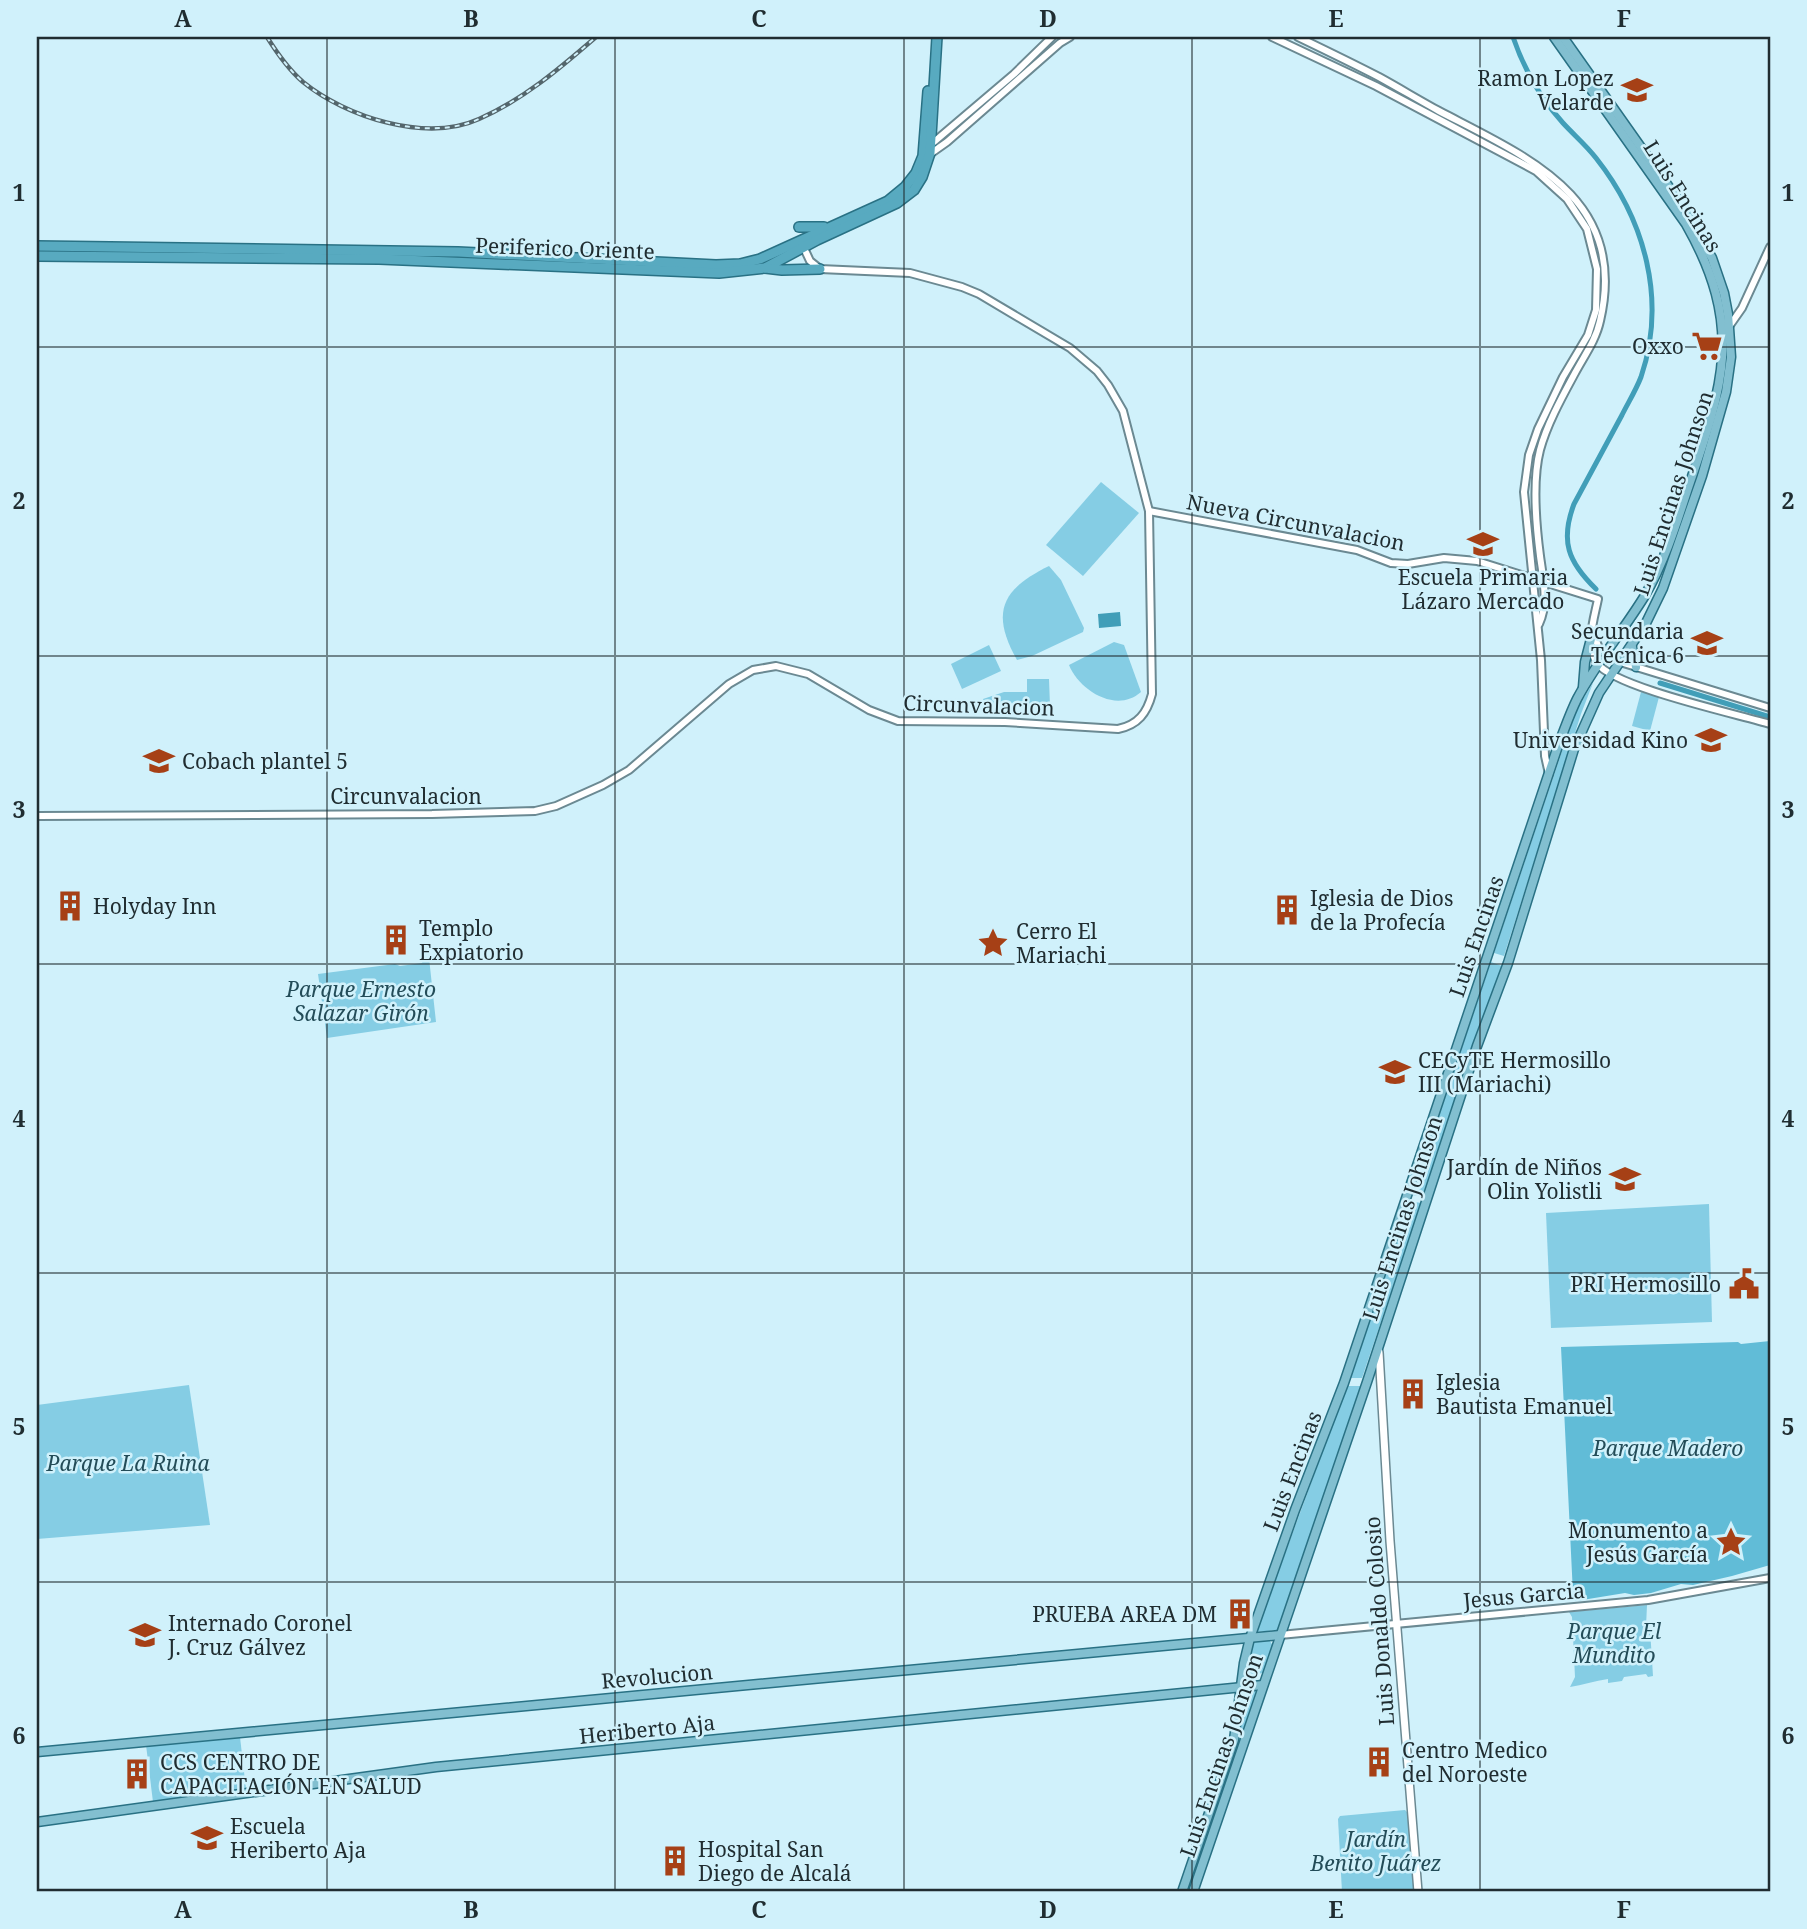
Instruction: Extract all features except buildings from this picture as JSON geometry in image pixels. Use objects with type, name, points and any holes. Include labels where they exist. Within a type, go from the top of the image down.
[{"type":"highway","name":"Periferico Oriente","points":[[37,256],[379,258],[719,273],[765,268],[830,227],[897,195],[916,173],[927,151],[931,37]]},
{"type":"highway","name":"Periferico Oriente","points":[[37,246],[457,252],[740,264],[803,243],[908,196],[922,177],[927,151],[937,37]]},
{"type":"highway","points":[[799,227],[830,227]]},
{"type":"highway","points":[[765,268],[820,269]]},
{"type":"main road","name":"Luis Encinas","points":[[1182,1892],[1234,1740],[1240,1688],[1250,1638],[1344,1383],[1549,774],[1572,710],[1583,689],[1635,611],[1662,561],[1694,473],[1721,381],[1726,329],[1715,286],[1694,239],[1555,37]]},
{"type":"main road","name":"Luis Encinas Johnson","points":[[1193,1892],[1508,963],[1574,748],[1593,704],[1648,619],[1675,555],[1724,401],[1730,372],[1721,281],[1698,230],[1563,37]]},
{"type":"main road","points":[[1646,609],[1648,619],[1636,620],[1635,611],[1646,609]]},
{"type":"main road","points":[[1583,689],[1585,662],[1592,634]]},
{"type":"main road","points":[[1632,646],[1636,667]]},
{"type":"main road","name":"Luis Donaldo Colosio","points":[[1378,1346],[1418,1892]]},
{"type":"main road","name":"Revolucion","points":[[37,1752],[1280,1635]]},
{"type":"main road","name":"Heriberto Aja","points":[[37,1822],[436,1767],[1263,1685]]},
{"type":"street","points":[[927,151],[1052,37]]},
{"type":"street","points":[[927,151],[1070,37]]},
{"type":"street","points":[[1272,37],[1376,86],[1530,168],[1558,190],[1582,219],[1595,255],[1598,288],[1593,320],[1588,335],[1542,420],[1533,444],[1527,470],[1524,508],[1539,626],[1545,756],[1549,774]]},
{"type":"street","points":[[1298,37],[1377,76],[1530,159],[1568,190],[1587,214],[1599,244],[1604,291],[1598,330],[1544,436],[1538,460],[1537,523],[1544,582],[1544,611],[1539,626]]},
{"type":"street","points":[[1444,124],[1448,116]]},
{"type":"street","points":[[803,243],[810,261],[820,269]]},
{"type":"street","points":[[1726,329],[1741,309],[1770,247]]},
{"type":"street","name":"Circunvalacion","points":[[37,816],[516,813],[556,806],[591,792],[629,770],[742,675],[776,666],[808,674],[869,710],[898,721],[1005,722],[1118,729],[1128,727],[1141,718],[1152,694],[1149,511],[1123,411],[1097,371],[1070,348],[979,293],[947,281],[911,273],[820,269]]},
{"type":"street","name":"Nueva Circunvalacion","points":[[1149,511],[1357,550],[1391,563],[1459,559],[1477,561],[1598,599],[1592,634]]},
{"type":"street","points":[[1592,634],[1598,648],[1620,662],[1770,708]]},
{"type":"street","points":[[1592,634],[1593,651],[1599,666],[1612,674],[1650,690],[1770,724]]},
{"type":"street","points":[[1650,690],[1648,681],[1654,674]]},
{"type":"street","name":"Jesus Garcia","points":[[1280,1635],[1648,1600],[1770,1578]]},
{"type":"green space","points":[[1101,482],[1139,513],[1083,576],[1046,545]]},
{"type":"green space","points":[[1049,566],[1061,580],[1084,628],[1083,632],[1032,656],[1017,660],[1004,628],[1005,604],[1020,584]]},
{"type":"green space","points":[[1114,642],[1124,645],[1141,692],[1121,701],[1110,700],[1090,690],[1081,683],[1069,665]]},
{"type":"green space","points":[[989,645],[1001,671],[962,689],[951,664]]},
{"type":"green space","points":[[1027,679],[1049,679],[1050,706],[1003,704],[985,708],[983,699],[1004,692],[1027,692]]},
{"type":"green space","points":[[1593,683],[1504,956],[1494,953],[1576,710]]},
{"type":"green space","points":[[1641,692],[1659,697],[1650,731],[1632,726]]},
{"type":"green space","name":"Parque Ernesto Salazar Girón","points":[[429,958],[436,1022],[327,1038],[318,974],[422,963]]},
{"type":"green space","points":[[1491,962],[1502,966],[1424,1197],[1412,1195]]},
{"type":"green space","points":[[1410,1201],[1421,1203],[1362,1378],[1349,1378]]},
{"type":"green space","points":[[1709,1204],[1712,1322],[1551,1328],[1546,1213]]},
{"type":"green space","name":"Parque Madero","points":[[1770,1341],[1770,1565],[1651,1593],[1625,1593],[1576,1601],[1572,1599],[1561,1347],[1741,1344]]},
{"type":"green space","name":"Parque La Ruina","points":[[189,1385],[210,1525],[37,1539],[37,1405]]},
{"type":"green space","points":[[1347,1386],[1361,1386],[1278,1630],[1256,1632]]},
{"type":"green space","name":"Parque El Mundito","points":[[1647,1605],[1646,1627],[1650,1629],[1653,1676],[1648,1677],[1646,1674],[1624,1677],[1622,1681],[1608,1683],[1608,1679],[1570,1687],[1575,1677],[1572,1617],[1569,1612]]},
{"type":"green space","points":[[1253,1641],[1270,1641],[1273,1646],[1265,1672],[1246,1678]]},
{"type":"green space","points":[[1259,1687],[1246,1731],[1239,1732],[1244,1690]]},
{"type":"green space","points":[[240,1737],[246,1789],[153,1802],[146,1745]]},
{"type":"green space","name":"Jardín Benito Juárez","points":[[1405,1810],[1409,1814],[1416,1892],[1342,1892],[1340,1816]]},
{"type":"shaded area","points":[[1120,612],[1121,626],[1099,628],[1098,614]]},
{"type":"waterway","points":[[1513,37],[1540,93],[1613,182],[1639,234],[1647,262],[1652,319],[1649,348],[1641,377],[1574,504],[1568,529],[1567,540],[1573,560],[1596,589]]},
{"type":"waterway","points":[[1660,683],[1770,717]]},
{"type":"railway","points":[[267,37],[303,82],[341,106],[387,123],[435,128],[458,126],[479,119],[511,102],[555,72],[596,37]]},
{"type":"place","name":"Ramon Lopez Velarde","points":[[1637,90]]},
{"type":"place","name":"Oxxo","points":[[1707,346]]},
{"type":"place","name":"Escuela Primaria Lázaro Mercado","points":[[1483,544]]},
{"type":"place","name":"Secundaria Técnica 6","points":[[1707,643]]},
{"type":"place","name":"Universidad Kino","points":[[1711,740]]},
{"type":"place","name":"Cobach plantel 5","points":[[159,761]]},
{"type":"place","name":"Holyday Inn","points":[[70,906]]},
{"type":"place","name":"Iglesia de Dios de la Profecía","points":[[1287,910]]},
{"type":"place","name":"Templo Expiatorio","points":[[396,940]]},
{"type":"place","name":"Cerro El Mariachi","points":[[993,943]]},
{"type":"place","name":"CECyTE Hermosillo III (Mariachi)","points":[[1395,1072]]},
{"type":"place","name":"Jardín de Niños Olin Yolistli","points":[[1625,1179]]},
{"type":"place","name":"PRI Hermosillo","points":[[1744,1284]]},
{"type":"place","name":"Iglesia Bautista Emanuel","points":[[1413,1394]]},
{"type":"place","name":"Monumento a Jesús García","points":[[1731,1542]]},
{"type":"place","name":"PRUEBA AREA DM","points":[[1240,1614]]},
{"type":"place","name":"Internado Coronel J. Cruz Gálvez","points":[[145,1635]]},
{"type":"place","name":"Centro Medico del Noroeste","points":[[1379,1762]]},
{"type":"place","name":"CCS CENTRO DE CAPACITACIÓN EN SALUD","points":[[137,1774]]},
{"type":"place","name":"Escuela Heriberto Aja","points":[[207,1838]]},
{"type":"place","name":"Hospital San Diego de Alcalá","points":[[675,1861]]}]
